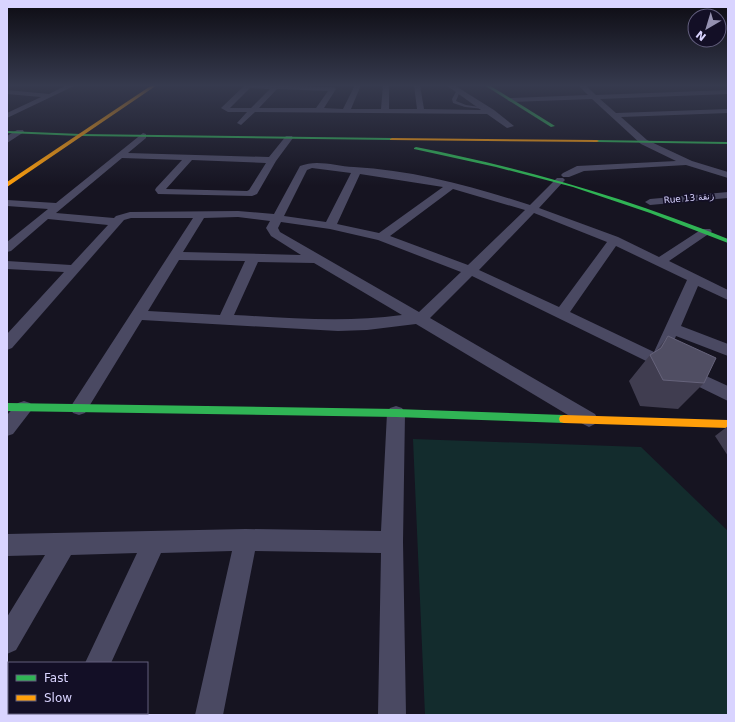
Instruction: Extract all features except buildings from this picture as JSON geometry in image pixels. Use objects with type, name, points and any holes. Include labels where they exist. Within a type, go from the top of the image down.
[{"type":"main road","points":[[7,185],[105,119]]},
{"type":"main road","points":[[532,126],[557,126],[544,119]]},
{"type":"main road","points":[[84,122],[120,122]]},
{"type":"main road","points":[[237,123],[256,123]]},
{"type":"main road","points":[[495,126],[514,126]]},
{"type":"main road","points":[[609,127],[641,127]]},
{"type":"main road","points":[[346,129],[355,135],[372,140],[563,178],[646,208],[728,241]]},
{"type":"main road","points":[[385,130],[471,150],[563,178],[650,202],[728,232]]},
{"type":"main road","points":[[7,132],[81,135],[372,140],[421,138],[728,143]]},
{"type":"main road","points":[[484,150],[482,145],[490,139]]},
{"type":"main road","points":[[15,407],[396,413],[728,424]]},
{"type":"street","points":[[237,123],[243,119]]},
{"type":"street","points":[[502,119],[514,126]]},
{"type":"street","points":[[617,119],[644,142],[689,163],[728,175]]},
{"type":"street","points":[[7,140],[20,132]]},
{"type":"street","points":[[7,248],[143,136]]},
{"type":"street","points":[[189,158],[160,190],[162,192],[248,194],[253,192],[272,160],[289,138]]},
{"type":"street","points":[[121,155],[272,160]]},
{"type":"street","points":[[137,315],[338,326],[367,325],[421,318],[471,271],[563,178],[577,169],[689,163]]},
{"type":"street","points":[[591,420],[272,231],[277,218],[303,168],[311,165],[357,170],[451,186],[532,209],[614,240],[661,261],[728,296]]},
{"type":"street","points":[[330,226],[357,170]]},
{"type":"street","points":[[381,237],[451,186]]},
{"type":"street","name":"Rue 13 زنقة","points":[[650,202],[728,195]]},
{"type":"street","points":[[7,203],[59,206]]},
{"type":"street","points":[[79,408],[201,214]]},
{"type":"street","points":[[7,344],[120,218],[130,215],[238,214],[330,226],[381,237],[471,271],[728,394]]},
{"type":"street","points":[[47,216],[116,222]]},
{"type":"street","points":[[661,261],[706,231]]},
{"type":"street","points":[[561,314],[614,240]]},
{"type":"street","points":[[174,256],[319,259]]},
{"type":"street","points":[[225,320],[253,258]]},
{"type":"street","points":[[7,265],[75,269]]},
{"type":"street","points":[[658,360],[695,278]]},
{"type":"street","points":[[672,328],[728,350]]},
{"type":"street","points":[[7,428],[15,407]]},
{"type":"street","points":[[392,715],[392,542],[396,413]]},
{"type":"street","points":[[7,545],[246,540],[392,542]]},
{"type":"street","points":[[209,715],[246,540]]},
{"type":"street","points":[[98,662],[154,543]]},
{"type":"street","points":[[7,641],[64,545]]},
{"type":"green space","points":[[413,439],[641,447],[728,531],[728,715],[425,715]]},
{"type":"traffic: fast","points":[[541,119],[553,126]]},
{"type":"traffic: fast","points":[[7,132],[81,135],[392,139]]},
{"type":"traffic: fast","points":[[597,141],[728,143]]},
{"type":"traffic: fast","points":[[416,148],[496,165],[575,186],[652,211],[728,241]]},
{"type":"traffic: fast","points":[[7,407],[396,413],[564,419]]},
{"type":"traffic: slow","points":[[7,185],[105,119]]},
{"type":"traffic: slow","points":[[392,139],[597,141]]},
{"type":"traffic: slow","points":[[564,419],[728,424]]}]
